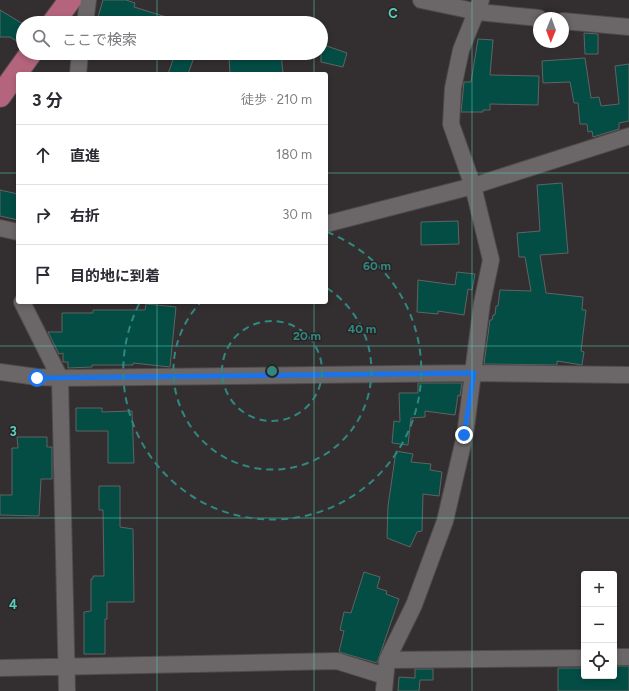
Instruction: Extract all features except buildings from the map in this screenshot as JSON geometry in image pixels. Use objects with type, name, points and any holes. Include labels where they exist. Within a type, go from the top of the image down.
[{"type":"main road","points":[[58,16],[70,0]]},
{"type":"main road","points":[[17,72],[26,60]]},
{"type":"main road","points":[[0,96],[16,74]]},
{"type":"street","points":[[86,16],[88,0]]},
{"type":"street","points":[[421,0],[479,6],[533,17]]},
{"type":"street","points":[[0,668],[337,661],[384,684],[387,660],[414,605],[445,521],[464,435],[474,373],[482,303],[492,260],[473,186],[451,124],[453,88],[461,50],[479,6]]},
{"type":"street","points":[[569,22],[629,27]]},
{"type":"street","points":[[78,72],[79,60]]},
{"type":"street","points":[[328,223],[473,186],[629,136]]},
{"type":"street","points":[[0,228],[16,232]]},
{"type":"street","points":[[23,304],[60,378],[67,691]]},
{"type":"street","points":[[0,372],[37,378],[474,373],[629,375]]},
{"type":"street","points":[[617,657],[629,657]]},
{"type":"street","points":[[387,660],[581,658]]},
{"type":"route","points":[[37,378],[474,373],[464,435]]}]
